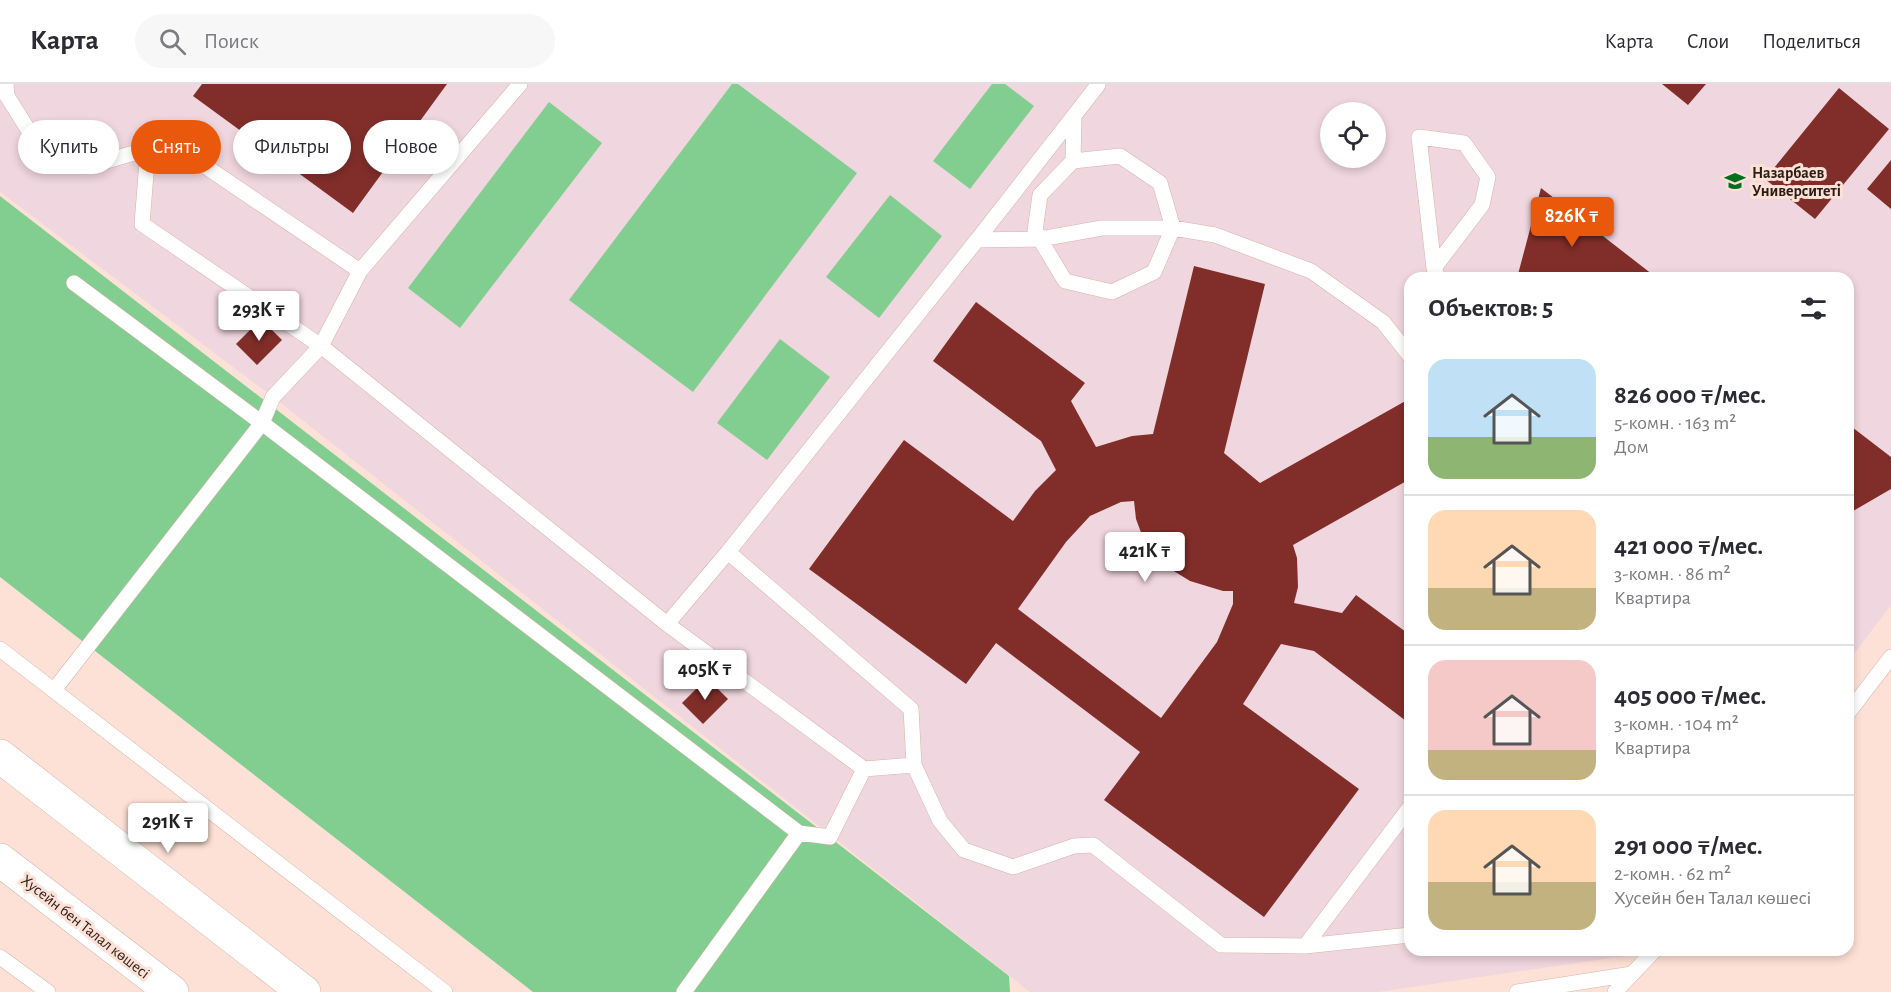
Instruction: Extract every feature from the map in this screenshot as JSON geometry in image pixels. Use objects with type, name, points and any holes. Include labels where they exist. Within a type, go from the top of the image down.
[{"type":"street","points":[[0,756],[304,992]]},
{"type":"street","name":"Хусейн бен Талал көшесі","points":[[0,860],[172,992]]},
{"type":"lane","points":[[6,84],[7,96],[34,138],[64,157],[103,162],[131,154]]},
{"type":"lane","points":[[54,690],[262,423],[273,397],[321,346],[360,271],[520,84]]},
{"type":"lane","points":[[667,624],[729,552],[1098,85]]},
{"type":"lane","points":[[1073,161],[1074,116]]},
{"type":"lane","points":[[1436,272],[1419,137],[1464,143],[1488,177],[1482,205],[1437,272]]},
{"type":"lane","points":[[1120,156],[1160,183],[1173,228],[1154,272],[1112,292],[1065,281],[1035,231],[1040,195],[1073,161],[1120,156]]},
{"type":"lane","points":[[146,174],[142,224],[321,346],[667,624],[864,769],[914,765]]},
{"type":"lane","points":[[217,174],[360,271]]},
{"type":"lane","points":[[977,240],[1040,239],[1102,228],[1173,228],[1215,235],[1311,271],[1383,322],[1404,348]]},
{"type":"lane","points":[[74,283],[262,423],[799,833],[830,837],[864,769]]},
{"type":"lane","points":[[729,552],[911,709],[914,765],[940,820],[964,850],[1013,867],[1074,846],[1093,845],[1221,945],[1305,946],[1404,936]]},
{"type":"lane","points":[[0,649],[445,992]]},
{"type":"lane","points":[[1854,705],[1891,657]]},
{"type":"lane","points":[[1305,946],[1404,815]]},
{"type":"lane","points":[[684,992],[799,833]]},
{"type":"lane","points":[[1615,992],[1649,956]]},
{"type":"lane","points":[[0,957],[48,992]]},
{"type":"lane","points":[[1517,992],[1632,974]]},
{"type":"shaded area","points":[[0,84],[1891,84],[1891,605],[1854,654],[1854,272],[1404,272],[1404,956],[1624,956],[1378,992],[1030,992],[273,397],[0,192]]},
{"type":"green space","points":[[732,84],[738,84],[857,173],[693,392],[569,300]]},
{"type":"green space","points":[[992,84],[1005,84],[1034,106],[970,189],[933,161]]},
{"type":"green space","points":[[549,102],[602,143],[460,328],[408,288]]},
{"type":"green space","points":[[890,195],[942,236],[879,318],[826,277]]},
{"type":"green space","points":[[0,196],[1009,976],[1010,992],[533,992],[0,577]]},
{"type":"green space","points":[[780,339],[830,377],[767,460],[717,423]]},
{"type":"building","points":[[202,84],[447,84],[421,120],[363,120],[363,174],[381,174],[353,213],[300,174],[351,174],[351,120],[233,120],[233,125],[193,96]]},
{"type":"building","points":[[1662,84],[1706,84],[1688,105]]},
{"type":"building","points":[[1839,88],[1889,129],[1815,219],[1765,179]]},
{"type":"building","points":[[1891,160],[1891,209],[1867,189]]},
{"type":"building","points":[[1541,188],[1649,272],[1519,272]]},
{"type":"building","points":[[1194,266],[1265,284],[1224,453],[1260,483],[1404,402],[1404,482],[1293,545],[1297,558],[1298,587],[1294,603],[1342,613],[1356,595],[1404,631],[1404,719],[1314,651],[1281,644],[1243,704],[1359,789],[1264,917],[1104,800],[1140,752],[996,643],[966,684],[809,569],[904,440],[1013,521],[1035,491],[1056,470],[1041,441],[933,361],[976,302],[1085,383],[1071,401],[1096,447],[1132,436],[1153,434]],"holes":[[[1134,501],[1136,519],[1146,546],[1156,560],[1190,581],[1223,591],[1233,591],[1233,604],[1217,642],[1161,718],[1018,609],[1066,542],[1090,516],[1121,502]]]},
{"type":"building","points":[[261,319],[282,340],[257,365],[236,344]]},
{"type":"building","points":[[1854,429],[1891,457],[1891,489],[1854,511]]},
{"type":"building","points":[[707,678],[728,699],[703,724],[682,703]]},
{"type":"place","name":"Назарбаев Университеті","points":[[1735,181]]}]
